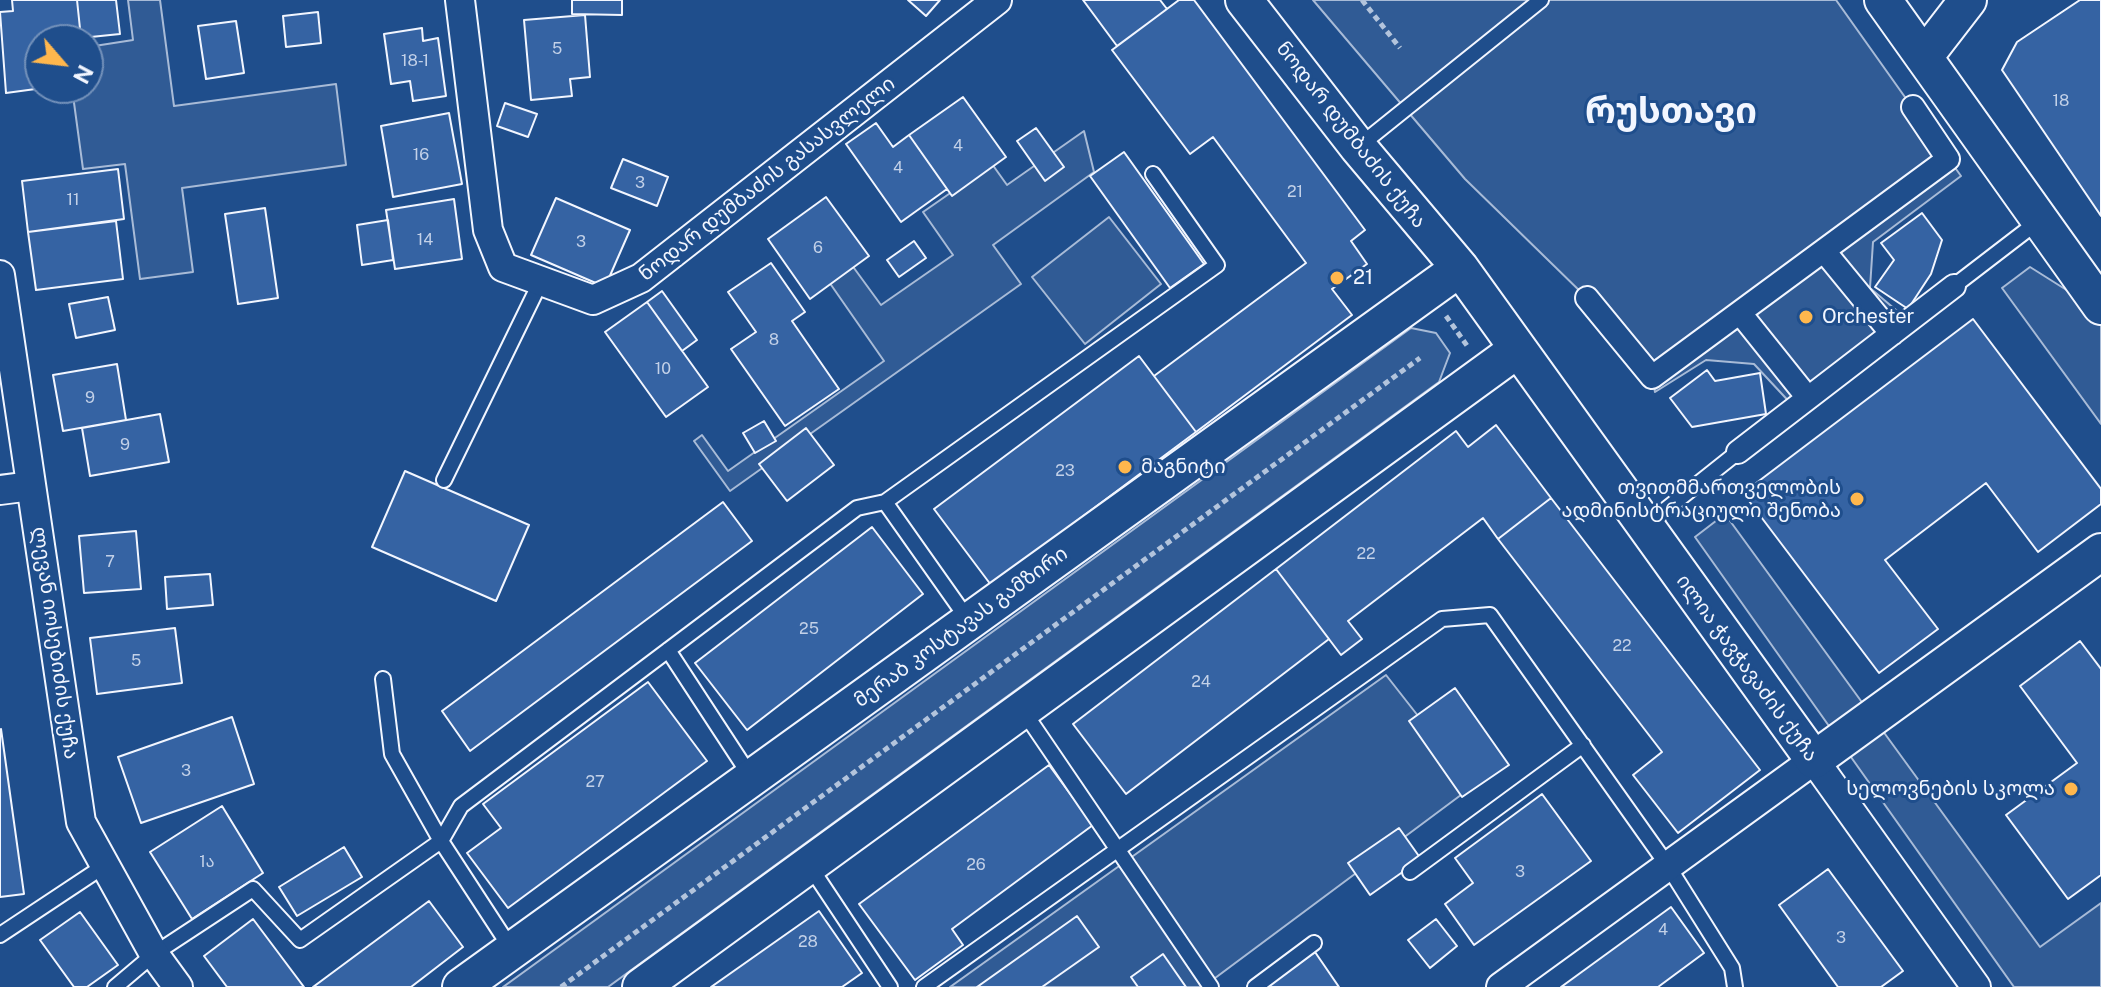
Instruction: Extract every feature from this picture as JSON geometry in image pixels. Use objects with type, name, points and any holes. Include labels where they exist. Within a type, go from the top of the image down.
[{"type":"street","name":"ნოდარ დუმბაძის გასასვლელი","points":[[460,0],[488,230],[503,267],[593,300],[641,278],[997,0]]},
{"type":"street","name":"ნოდარ დუმბაძის ქუჩა","points":[[1244,0],[1358,147],[1460,268],[1518,349]]},
{"type":"street","points":[[1883,0],[2101,306]]},
{"type":"street","points":[[1924,57],[1968,0]]},
{"type":"street","points":[[1587,298],[1652,377],[1948,159],[1913,107]]},
{"type":"street","points":[[1824,251],[1892,334]]},
{"type":"street","name":"მერაბ კოსტავას გამზირი","points":[[461,987],[1460,268]]},
{"type":"street","name":"ლევან იოსებიძის ქუჩა","points":[[0,275],[81,822],[154,954],[178,987]]},
{"type":"street","points":[[1738,452],[1954,286]]},
{"type":"street","points":[[1740,313],[1808,398]]},
{"type":"street","points":[[641,987],[1518,349]]},
{"type":"street","name":"ილია ჭავჭავაძის ქუჩა","points":[[1518,349],[1814,760],[1967,984]]},
{"type":"street","points":[[0,490],[31,486]]},
{"type":"street","points":[[1501,987],[2101,552]]},
{"type":"lane","points":[[1358,147],[1541,0]]},
{"type":"lane","points":[[115,987],[154,954],[253,889],[300,940],[441,841],[461,806],[857,508],[885,502],[1217,265],[1153,174]]},
{"type":"lane","points":[[1954,286],[2040,220]]},
{"type":"lane","points":[[444,480],[541,281]]},
{"type":"lane","points":[[1645,526],[1738,452]]},
{"type":"lane","points":[[885,502],[969,622]]},
{"type":"lane","points":[[924,987],[1442,619],[1490,615],[1668,866],[1732,968],[1735,987]]},
{"type":"lane","points":[[668,650],[752,778]]},
{"type":"lane","points":[[383,679],[392,754],[441,841],[513,950]]},
{"type":"lane","points":[[1022,709],[1211,987]]},
{"type":"lane","points":[[1410,872],[1583,745]]},
{"type":"lane","points":[[809,864],[890,987]]},
{"type":"lane","points":[[0,935],[104,866]]},
{"type":"lane","points":[[1255,987],[1314,943]]},
{"type":"path","points":[[1362,0],[1400,48]]},
{"type":"path","points":[[1415,300],[1444,313],[1473,353],[1472,382]]},
{"type":"path","points":[[561,987],[1420,358]]},
{"type":"shaded area","points":[[128,0],[160,0],[174,106],[336,84],[346,165],[182,188],[193,272],[140,279],[125,164],[83,169],[74,104],[104,104],[104,45],[133,40]]},
{"type":"shaded area","points":[[1313,0],[1836,0],[1961,176],[1873,242],[1870,288],[1909,321],[1795,408],[1754,364],[1706,360],[1655,392],[1652,377],[1587,298],[1465,179]]},
{"type":"shaded area","points":[[1084,131],[1094,172],[993,245],[1021,284],[730,491],[694,441],[702,435],[728,471],[884,361],[820,269],[843,253],[881,305],[953,255],[923,212],[992,164],[1007,185]]},
{"type":"shaded area","points":[[1109,217],[1161,284],[1085,344],[1032,277]]},
{"type":"shaded area","points":[[2030,267],[2084,301],[2101,325],[2101,424],[2002,288]]},
{"type":"shaded area","points":[[1411,328],[1436,333],[1450,353],[1439,382],[608,987],[503,987]]},
{"type":"shaded area","points":[[1725,514],[2040,947],[2101,903],[2101,987],[2014,987],[1695,537]]},
{"type":"shaded area","points":[[1386,675],[1473,786],[1203,987],[950,987]]},
{"type":"building","points":[[12,0],[77,0],[80,24],[24,24],[24,91],[6,93],[0,12],[13,11]]},
{"type":"building","points":[[77,0],[116,0],[120,34],[104,36],[104,24],[80,24]]},
{"type":"building","points":[[572,0],[622,0],[622,15],[572,14]]},
{"type":"building","points":[[908,0],[940,0],[926,16]]},
{"type":"building","points":[[1083,0],[1160,0],[1167,9],[1117,46]]},
{"type":"building","points":[[1179,0],[1194,0],[1365,230],[1351,241],[1367,264],[1332,289],[1352,315],[1196,432],[1154,376],[1306,263],[1213,137],[1190,154],[1112,50]]},
{"type":"building","points":[[2080,0],[2101,0],[2101,216],[2002,70],[2017,42]]},
{"type":"building","points":[[318,12],[321,43],[286,47],[283,16]]},
{"type":"building","points":[[585,15],[590,77],[570,79],[572,96],[531,100],[524,20]]},
{"type":"building","points":[[236,21],[244,73],[206,79],[198,26]]},
{"type":"building","points":[[422,28],[423,41],[438,38],[446,96],[413,101],[410,81],[391,84],[384,34]]},
{"type":"building","points":[[963,97],[1006,157],[952,196],[909,135]]},
{"type":"building","points":[[505,103],[537,114],[528,137],[497,126]]},
{"type":"building","points":[[449,113],[462,184],[393,197],[381,126]]},
{"type":"building","points":[[876,123],[893,147],[909,135],[947,189],[901,222],[846,144]]},
{"type":"building","points":[[1036,128],[1064,167],[1045,181],[1017,141]]},
{"type":"building","points":[[1124,152],[1204,264],[1170,288],[1090,176]]},
{"type":"building","points":[[623,159],[668,177],[657,206],[611,188]]},
{"type":"building","points":[[118,169],[124,219],[28,232],[22,181]]},
{"type":"building","points":[[826,197],[869,256],[810,299],[768,239]]},
{"type":"building","points":[[556,198],[630,230],[605,287],[531,255]]},
{"type":"building","points":[[454,199],[462,259],[395,269],[386,210]]},
{"type":"building","points":[[265,208],[278,298],[238,304],[225,214]]},
{"type":"building","points":[[1922,213],[1942,240],[1931,274],[1908,309],[1875,287],[1894,260],[1881,243]]},
{"type":"building","points":[[388,220],[393,260],[362,265],[357,225]]},
{"type":"building","points":[[116,221],[123,279],[36,290],[28,232]]},
{"type":"building","points":[[914,241],[926,258],[899,277],[887,260]]},
{"type":"building","points":[[771,263],[805,312],[792,321],[839,389],[785,426],[731,349],[756,332],[728,292]]},
{"type":"building","points":[[662,291],[697,340],[682,351],[647,302]]},
{"type":"building","points":[[108,297],[115,330],[76,338],[69,304]]},
{"type":"building","points":[[647,302],[708,387],[666,417],[605,332]]},
{"type":"building","name":"თვითმმართველობის ადმინისტრაციული შენობა","points":[[1973,319],[2101,489],[2101,504],[2038,552],[1986,483],[1885,560],[1938,629],[1879,673],[1743,493]]},
{"type":"building","points":[[1139,356],[1196,432],[991,585],[934,509]]},
{"type":"building","points":[[117,364],[126,420],[63,431],[53,375]]},
{"type":"building","points":[[1707,370],[1715,381],[1760,373],[1766,414],[1692,427],[1670,398]]},
{"type":"building","points":[[160,414],[169,462],[90,476],[82,428]]},
{"type":"building","points":[[764,421],[776,441],[755,453],[743,433]]},
{"type":"building","points":[[1496,425],[1551,498],[1498,539],[1483,518],[1348,621],[1362,639],[1341,655],[1276,569],[1456,431],[1468,447]]},
{"type":"building","points":[[806,428],[834,465],[787,501],[759,464]]},
{"type":"building","points":[[405,471],[529,525],[496,601],[372,547]]},
{"type":"building","points":[[1551,498],[1760,770],[1678,833],[1633,775],[1662,752],[1498,539]]},
{"type":"building","points":[[723,502],[752,541],[470,751],[442,711]]},
{"type":"building","points":[[872,527],[923,594],[747,730],[695,663]]},
{"type":"building","points":[[136,531],[141,589],[84,593],[79,536]]},
{"type":"building","points":[[1276,569],[1329,639],[1126,794],[1073,724]]},
{"type":"building","points":[[210,574],[213,605],[167,609],[165,577]]},
{"type":"building","points":[[175,628],[182,683],[97,694],[90,638]]},
{"type":"building","name":"სელოვნების სკოლა","points":[[2080,641],[2101,669],[2101,875],[2068,899],[2006,815],[2077,763],[2020,686]]},
{"type":"building","points":[[648,682],[707,761],[508,908],[467,853],[501,828],[483,804]]},
{"type":"building","points":[[1455,688],[1509,765],[1462,797],[1409,721]]},
{"type":"building","points":[[232,717],[254,784],[141,823],[118,757]]},
{"type":"building","points":[[0,730],[24,894],[0,897]]},
{"type":"building","points":[[1049,765],[1093,825],[952,929],[963,945],[915,980],[859,904]]},
{"type":"building","points":[[1542,794],[1591,861],[1474,945],[1445,904],[1473,883],[1455,858]]},
{"type":"building","points":[[222,806],[263,873],[192,919],[150,852]]},
{"type":"building","points":[[1399,828],[1421,859],[1370,895],[1348,863]]},
{"type":"building","points":[[344,847],[362,877],[297,916],[279,887]]},
{"type":"building","points":[[1828,869],[1903,971],[1881,987],[1838,987],[1779,905]]},
{"type":"building","points":[[429,901],[463,947],[411,987],[313,987]]},
{"type":"building","points":[[1671,907],[1704,953],[1658,987],[1561,987]]},
{"type":"building","points":[[819,911],[862,973],[842,987],[711,987]]},
{"type":"building","points":[[80,912],[118,965],[87,987],[74,987],[40,940]]},
{"type":"building","points":[[1077,916],[1099,947],[1042,987],[977,987]]},
{"type":"building","points":[[253,919],[304,987],[227,987],[204,956]]},
{"type":"building","points":[[1436,919],[1457,946],[1430,968],[1408,940]]},
{"type":"building","points":[[1315,952],[1339,987],[1265,987]]},
{"type":"building","points":[[1163,954],[1186,987],[1138,987],[1131,977]]},
{"type":"place","name":"21","points":[[1337,278]]},
{"type":"place","name":"Orchester","points":[[1806,317]]},
{"type":"place","name":"მაგნიტი","points":[[1125,467]]},
{"type":"place","name":"თვითმმართველობის ადმინისტრაციული შენობა","points":[[1857,499]]},
{"type":"place","name":"სელოვნების სკოლა","points":[[2071,789]]},
{"type":"district","name":"რუსთავი","points":[[1671,112]]}]
